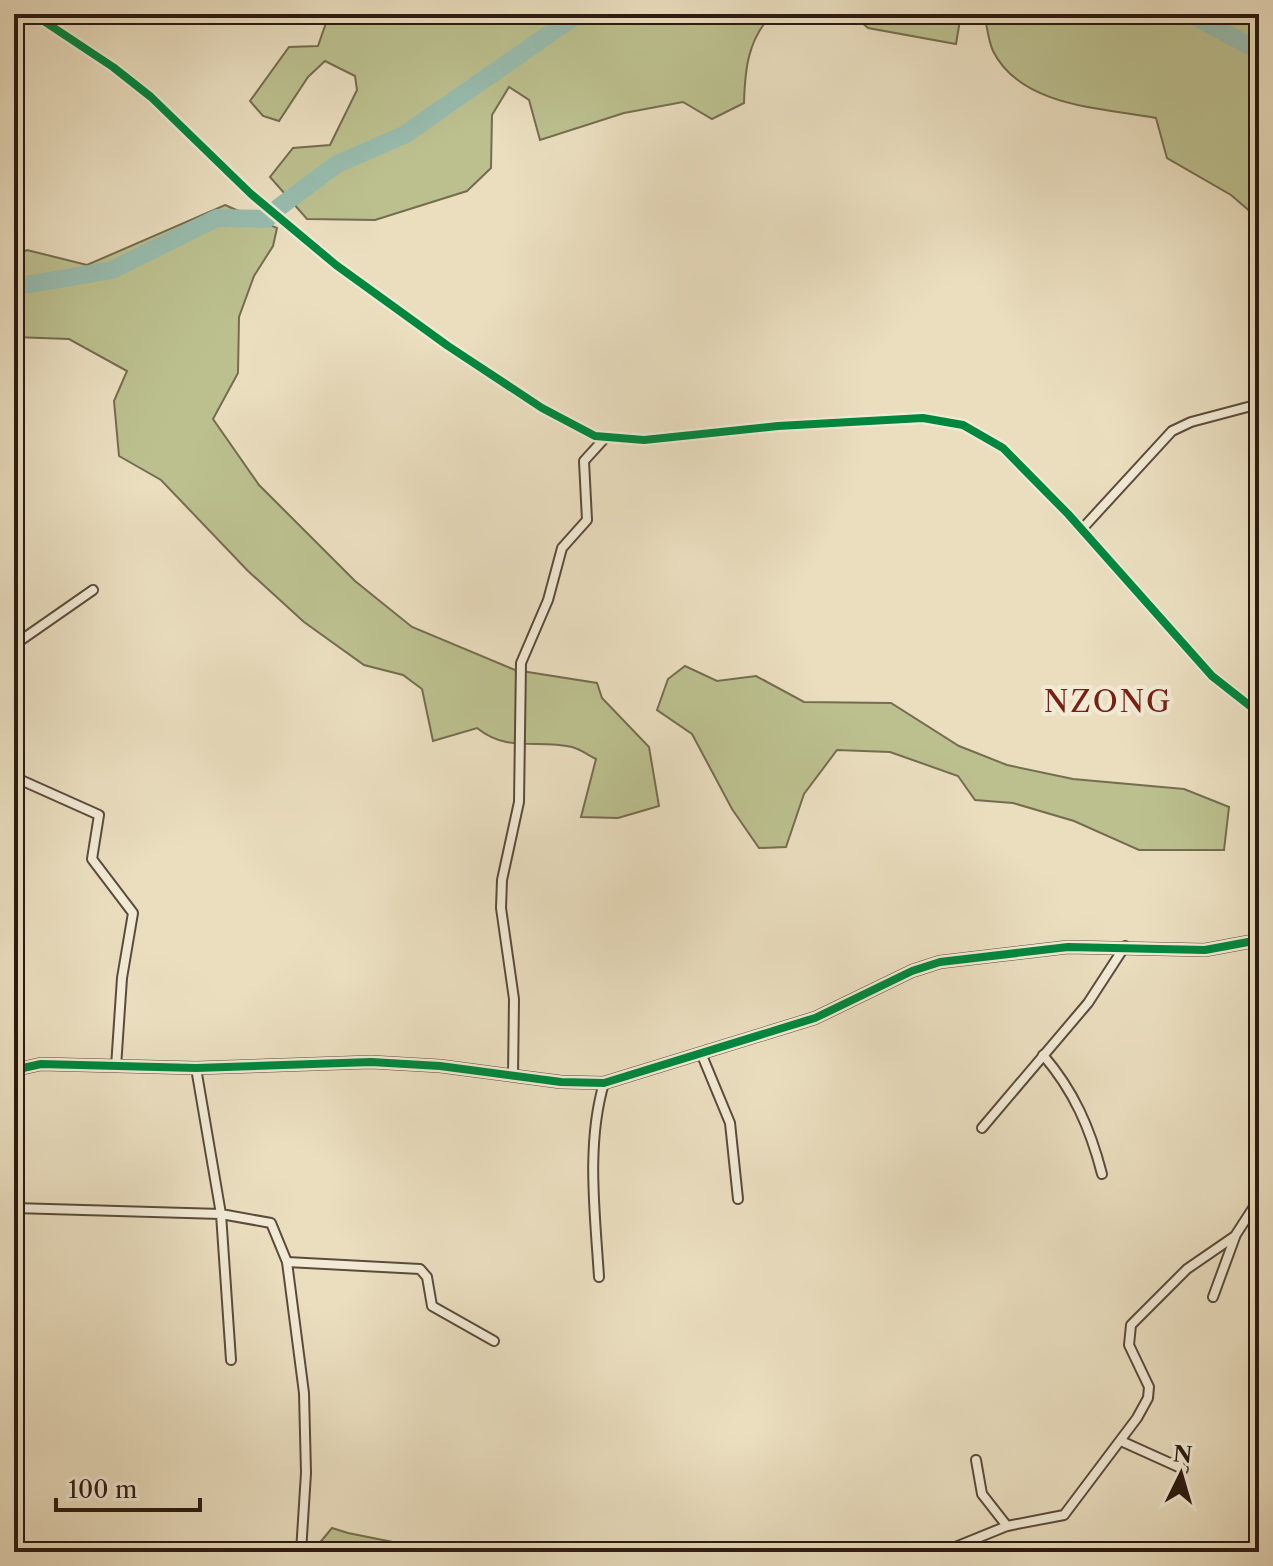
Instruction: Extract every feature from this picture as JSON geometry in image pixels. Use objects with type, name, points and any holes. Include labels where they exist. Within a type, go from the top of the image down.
[{"type":"street","points":[[33,14],[113,67],[151,97],[251,194],[347,273],[542,408],[604,439],[644,440],[839,422],[943,419],[983,434],[1003,448],[1082,529],[1212,676],[1259,713]]},
{"type":"street","points":[[1082,529],[1172,431],[1191,422],[1259,404]]},
{"type":"street","points":[[513,1075],[514,999],[501,908],[502,880],[519,802],[521,663],[548,600],[562,548],[587,520],[584,461],[604,439]]},
{"type":"street","points":[[14,645],[93,590]]},
{"type":"street","points":[[14,777],[99,815],[92,859],[111,889],[133,913],[122,978],[116,1067]]},
{"type":"street","points":[[14,1070],[41,1064],[196,1068],[371,1062],[561,1082],[604,1083],[815,1018],[912,971],[940,962],[1068,947],[1205,950],[1259,940]]},
{"type":"street","points":[[982,1128],[1088,1003],[1125,946]]},
{"type":"street","points":[[701,1053],[730,1123],[738,1199]]},
{"type":"street","points":[[1043,1055],[1073,1094],[1092,1134],[1102,1174]]},
{"type":"street","points":[[196,1068],[221,1214],[231,1360]]},
{"type":"street","points":[[599,1277],[595,1145],[596,1119],[604,1083]]},
{"type":"street","points":[[1213,1297],[1235,1236],[1259,1199]]},
{"type":"street","points":[[14,1208],[221,1214],[271,1223],[287,1262],[306,1427],[301,1552]]},
{"type":"street","points":[[943,1552],[1007,1526],[1064,1515],[1121,1441],[1148,1398],[1149,1387],[1129,1345],[1131,1325],[1187,1269],[1235,1236]]},
{"type":"street","points":[[287,1262],[420,1269],[427,1277],[432,1306],[494,1341]]},
{"type":"street","points":[[1121,1441],[1183,1469]]},
{"type":"street","points":[[976,1460],[982,1494],[1007,1526]]},
{"type":"green space","points":[[329,14],[772,14],[758,34],[749,55],[744,103],[712,119],[683,102],[624,113],[540,140],[529,100],[509,87],[492,115],[491,168],[467,191],[375,220],[307,219],[270,177],[293,148],[330,145],[357,90],[355,76],[325,61],[308,77],[279,121],[263,116],[250,101],[289,47],[318,46]]},
{"type":"green space","points":[[852,14],[961,14],[956,44],[868,28]]},
{"type":"green space","points":[[984,14],[1259,14],[1259,219],[1231,195],[1167,158],[1156,118],[1065,102],[1023,84],[1006,70],[993,51]]},
{"type":"green space","points":[[225,205],[277,228],[273,246],[254,276],[239,317],[238,373],[213,419],[259,485],[355,581],[412,627],[515,670],[597,683],[602,698],[649,747],[659,806],[618,818],[581,817],[596,759],[572,747],[511,743],[489,736],[477,728],[433,741],[422,689],[403,675],[364,665],[304,622],[248,571],[161,480],[119,456],[114,401],[127,371],[69,339],[14,337],[14,256],[27,250],[87,265]]},
{"type":"green space","points":[[685,666],[717,681],[756,676],[804,702],[891,703],[959,746],[1007,765],[1073,779],[1184,789],[1229,807],[1224,850],[1139,850],[1074,821],[1013,803],[975,800],[958,776],[890,752],[837,750],[804,794],[786,847],[759,848],[732,809],[692,734],[657,710],[668,679]]},
{"type":"green space","points":[[332,1528],[348,1533],[443,1552],[312,1552]]},
{"type":"waterway","points":[[278,208],[337,164],[404,135],[578,14]]},
{"type":"waterway","points":[[1190,14],[1259,51]]},
{"type":"waterway","points":[[14,287],[112,270],[217,218],[267,219]]},
{"type":"cycle path","points":[[33,14],[113,67],[151,97],[251,194],[336,265],[448,346],[542,408],[595,436],[644,440],[778,426],[923,418],[963,425],[1003,448],[1068,514],[1212,676],[1259,713]]},
{"type":"cycle path","points":[[14,1070],[41,1064],[196,1068],[371,1062],[440,1066],[561,1082],[604,1083],[815,1018],[912,971],[940,962],[1068,947],[1205,950],[1259,940]]},
{"type":"district","name":"NZONG","points":[[1108,701]]}]
